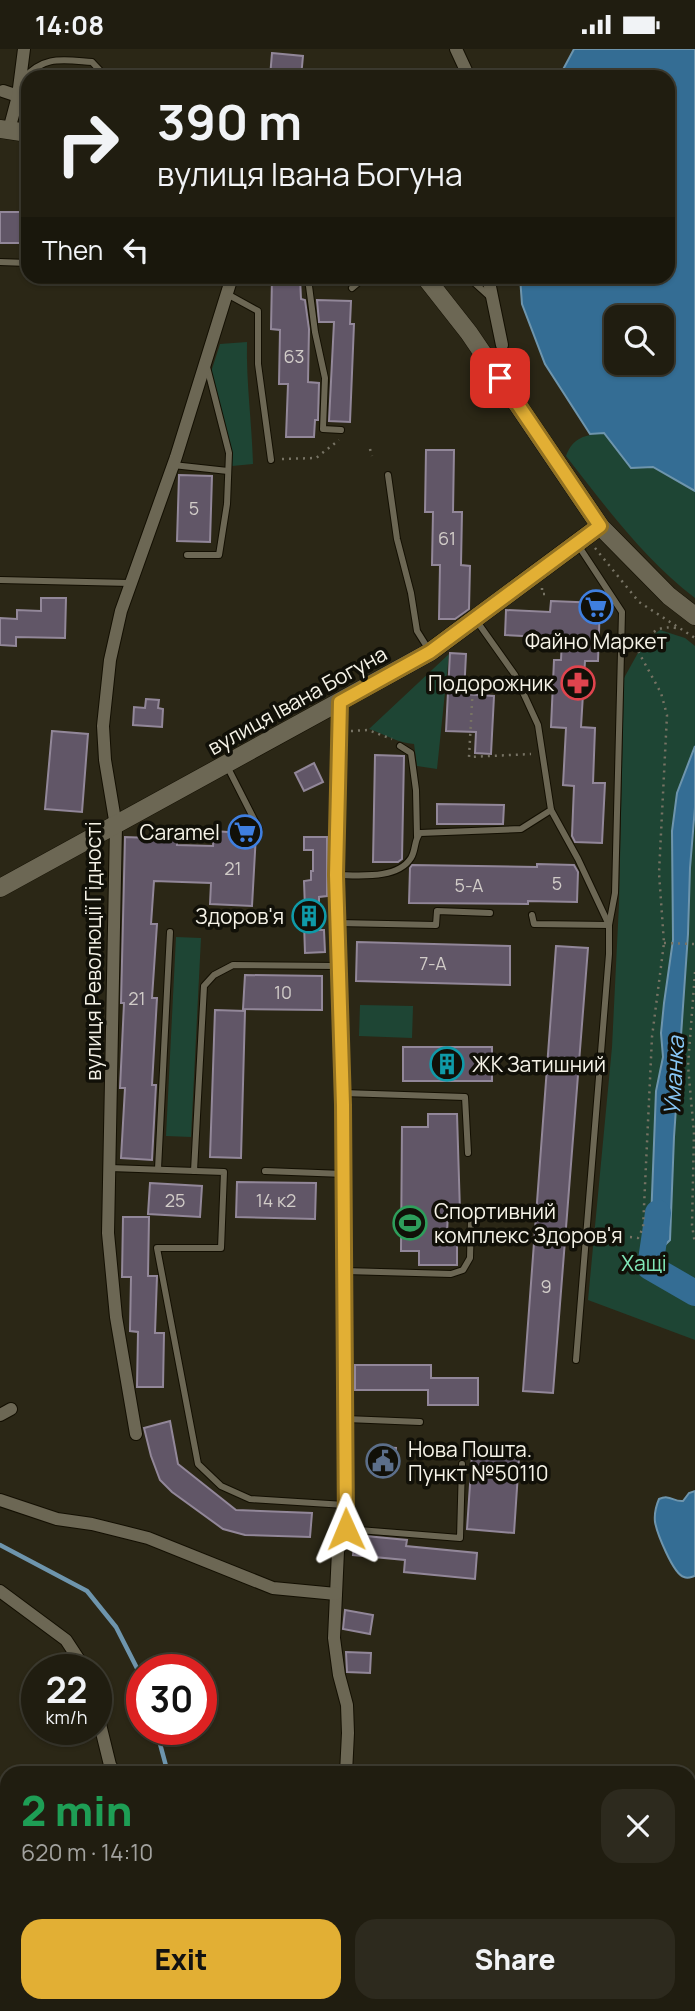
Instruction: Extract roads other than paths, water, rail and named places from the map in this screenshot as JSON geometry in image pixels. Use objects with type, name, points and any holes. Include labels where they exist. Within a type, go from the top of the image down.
[{"type":"main road","points":[[431,284],[470,333],[500,378],[587,536],[695,616]]},
{"type":"main road","name":"вулиця Івана Богуна","points":[[0,888],[227,765],[340,708],[430,652],[587,536]]},
{"type":"street","points":[[21,70],[24,49]]},
{"type":"street","points":[[456,49],[466,70]]},
{"type":"street","points":[[4,130],[19,89],[21,73]]},
{"type":"street","points":[[3,91],[19,89]]},
{"type":"street","name":"вулиця Революції Гідності","points":[[136,1434],[116,1317],[108,1233],[116,826],[104,760],[104,713],[110,660],[130,583],[173,465],[230,284]]},
{"type":"street","points":[[489,284],[502,345]]},
{"type":"street","points":[[340,708],[336,875],[343,1093],[346,1529],[338,1551],[334,1638],[339,1675],[347,1705],[346,1766]]},
{"type":"street","points":[[0,1500],[57,1519],[92,1524],[148,1538],[274,1588],[336,1594]]},
{"type":"street","points":[[0,1591],[66,1640],[75,1654]]},
{"type":"street","points":[[105,1745],[111,1766]]},
{"type":"lane","points":[[32,70],[56,59],[92,62],[99,70]]},
{"type":"lane","points":[[0,262],[21,263]]},
{"type":"lane","points":[[309,284],[325,378],[323,429],[341,430]]},
{"type":"lane","points":[[352,288],[357,284]]},
{"type":"lane","points":[[476,284],[491,298]]},
{"type":"lane","points":[[228,295],[258,311],[258,365],[271,460]]},
{"type":"lane","points":[[500,378],[502,345]]},
{"type":"lane","points":[[187,555],[219,555],[227,504],[229,453],[206,361]]},
{"type":"lane","points":[[173,465],[228,471]]},
{"type":"lane","points":[[388,475],[397,539],[418,631],[430,652]]},
{"type":"lane","points":[[576,1360],[609,954],[609,925],[615,893],[622,612],[587,536]]},
{"type":"lane","points":[[0,580],[130,583]]},
{"type":"lane","points":[[474,618],[515,675],[538,725],[551,810],[609,925]]},
{"type":"lane","points":[[336,875],[381,874],[396,870],[411,859],[417,836],[416,790],[411,753],[400,746]]},
{"type":"lane","points":[[227,765],[259,829]]},
{"type":"lane","points":[[417,836],[420,833],[521,829],[551,810]]},
{"type":"lane","points":[[338,923],[436,925],[438,911],[490,913]]},
{"type":"lane","points":[[532,915],[534,924],[609,925]]},
{"type":"lane","points":[[158,1169],[170,932]]},
{"type":"lane","points":[[194,1171],[204,986],[214,975],[233,965],[339,966]]},
{"type":"lane","points":[[343,1093],[465,1097],[468,1153]]},
{"type":"lane","points":[[159,1152],[160,1147],[165,1145]]},
{"type":"lane","points":[[110,1168],[224,1172],[220,1248],[157,1248],[198,1464],[220,1486],[250,1499],[345,1505]]},
{"type":"lane","points":[[265,1171],[344,1174]]},
{"type":"lane","points":[[345,1271],[451,1274],[463,1270],[470,1258],[471,1220]]},
{"type":"lane","points":[[346,1419],[420,1422]]},
{"type":"lane","points":[[346,1529],[460,1538],[462,1464]]},
{"type":"water","points":[[574,49],[695,49],[695,491],[653,467],[631,468],[604,433],[590,434],[545,364],[522,304],[521,284],[675,284],[675,70],[563,70]]},
{"type":"water","points":[[695,746],[695,807],[670,1240],[664,1246],[650,1247],[656,1091],[663,1057],[661,1033],[673,940],[672,831],[677,793]]},
{"type":"water","points":[[695,1491],[695,1576],[687,1578],[675,1569],[666,1553],[656,1527],[655,1513],[659,1499],[666,1497],[683,1501],[689,1493]]},
{"type":"waterway","name":"Уманка","points":[[658,1213],[650,1267],[695,1293]]},
{"type":"waterway","points":[[0,1545],[87,1591],[116,1627],[130,1654]]},
{"type":"waterway","points":[[160,1745],[166,1766]]},
{"type":"place","name":"Файно Маркет","points":[[596,607]]},
{"type":"place","name":"Подорожник","points":[[578,683]]},
{"type":"place","name":"Caramel","points":[[245,832]]},
{"type":"place","name":"Здоров'я","points":[[309,916]]},
{"type":"place","name":"ЖК Затишний","points":[[447,1064]]},
{"type":"place","name":"Спортивний комплекс Здоров'я","points":[[410,1223]]},
{"type":"place","name":"Нова Пошта. Пункт №50110","points":[[383,1461]]},
{"type":"park label","name":"Хащі","points":[[644,1263]]}]
